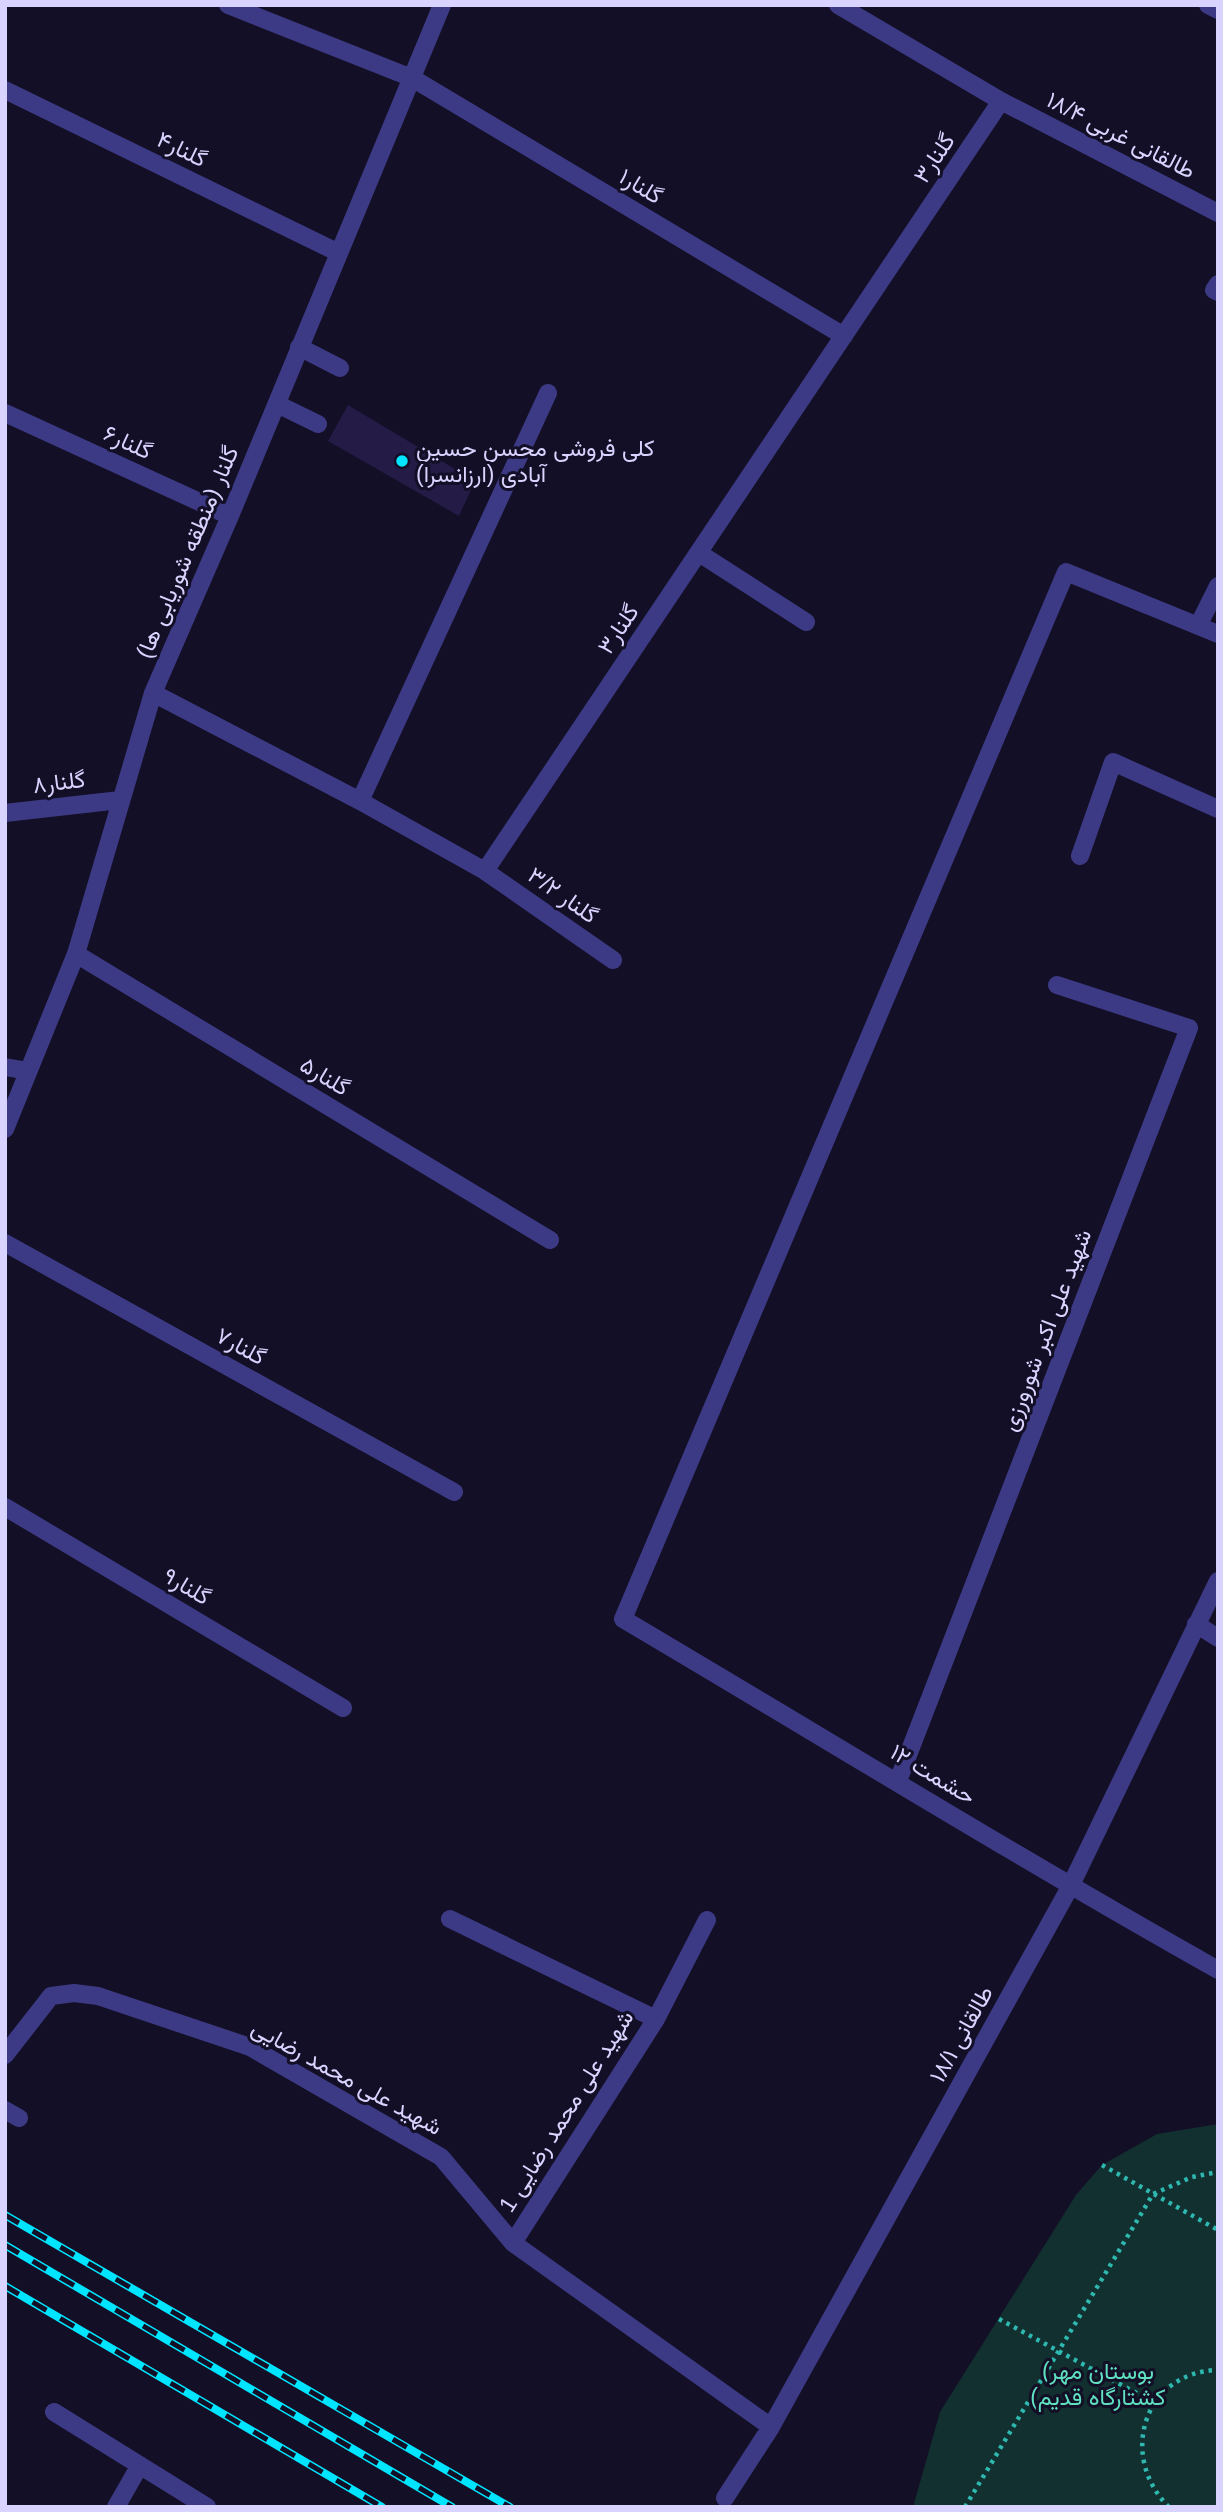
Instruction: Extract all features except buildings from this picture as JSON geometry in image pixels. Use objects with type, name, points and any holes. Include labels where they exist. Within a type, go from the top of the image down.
[{"type":"street","name":"گلنار۱","points":[[228,5],[412,78],[844,336]]},
{"type":"street","name":"گلنار (منطقه شوریابی ها)","points":[[5,1129],[76,954],[153,693],[230,516],[337,252],[442,5]]},
{"type":"street","name":"طالقانی غربی ۱۸/۴","points":[[838,5],[1001,101],[1218,213]]},
{"type":"street","points":[[1208,5],[1218,10]]},
{"type":"street","name":"گلنار۴","points":[[5,90],[337,252]]},
{"type":"street","name":"گلنار۳","points":[[485,871],[1001,101]]},
{"type":"street","points":[[1218,284],[1214,290],[1218,292]]},
{"type":"street","points":[[299,347],[340,368]]},
{"type":"street","points":[[360,802],[548,393]]},
{"type":"street","points":[[277,404],[318,424]]},
{"type":"street","name":"گلنار۶","points":[[5,413],[230,516]]},
{"type":"street","points":[[699,552],[806,622]]},
{"type":"street","name":"حشمت ۱۲","points":[[1198,626],[1066,572],[623,1619],[898,1781],[1070,1887],[1218,1970]]},
{"type":"street","points":[[1218,586],[1198,626],[1218,634]]},
{"type":"street","points":[[153,693],[485,871]]},
{"type":"street","points":[[1080,856],[1113,762],[1218,809]]},
{"type":"street","name":"گلنار۸","points":[[5,813],[120,800]]},
{"type":"street","name":"گلنار ۳/۲","points":[[485,871],[612,960]]},
{"type":"street","name":"گلنار۵","points":[[76,954],[550,1240]]},
{"type":"street","name":"شهید علی اکبر شورورزی","points":[[898,1781],[1189,1028],[1057,985]]},
{"type":"street","points":[[5,1067],[29,1071]]},
{"type":"street","name":"گلنار۷","points":[[5,1243],[454,1492]]},
{"type":"street","name":"گلنار۹","points":[[5,1507],[343,1708]]},
{"type":"street","name":"طالقانی ۱۸/۱","points":[[725,2498],[771,2427],[1070,1887],[1218,1581]]},
{"type":"street","points":[[1196,1624],[1218,1638]]},
{"type":"street","name":"شهید علی محمد رضایی 1","points":[[450,1919],[656,2019],[513,2244]]},
{"type":"street","points":[[656,2019],[707,1920]]},
{"type":"street","name":"شهید علی محمد رضایی","points":[[5,2055],[51,1996],[74,1993],[99,1996],[250,2047],[441,2157],[513,2244],[771,2427]]},
{"type":"street","points":[[54,2412],[207,2507]]},
{"type":"street","points":[[116,2507],[140,2465]]},
{"type":"path","points":[[1102,2165],[1218,2230]]},
{"type":"path","points":[[965,2507],[1153,2194],[1192,2178],[1218,2172]]},
{"type":"path","points":[[999,2319],[1156,2403]]},
{"type":"path","points":[[1170,2507],[1152,2487],[1143,2463],[1141,2438],[1148,2414],[1162,2394],[1182,2379],[1205,2371],[1218,2370]]},
{"type":"green space","name":"(بوستان مهر (کشتارگاه قدیم","points":[[1218,2124],[1218,2507],[913,2507],[940,2412],[1076,2195],[1102,2165],[1157,2134]]},
{"type":"railway","points":[[5,2215],[510,2507]]},
{"type":"railway","points":[[5,2245],[452,2507]]},
{"type":"railway","points":[[5,2286],[382,2507]]},
{"type":"place","name":"کلی فروشی محسن حسین آبادی (ارزانسرا)","points":[[402,461]]}]
